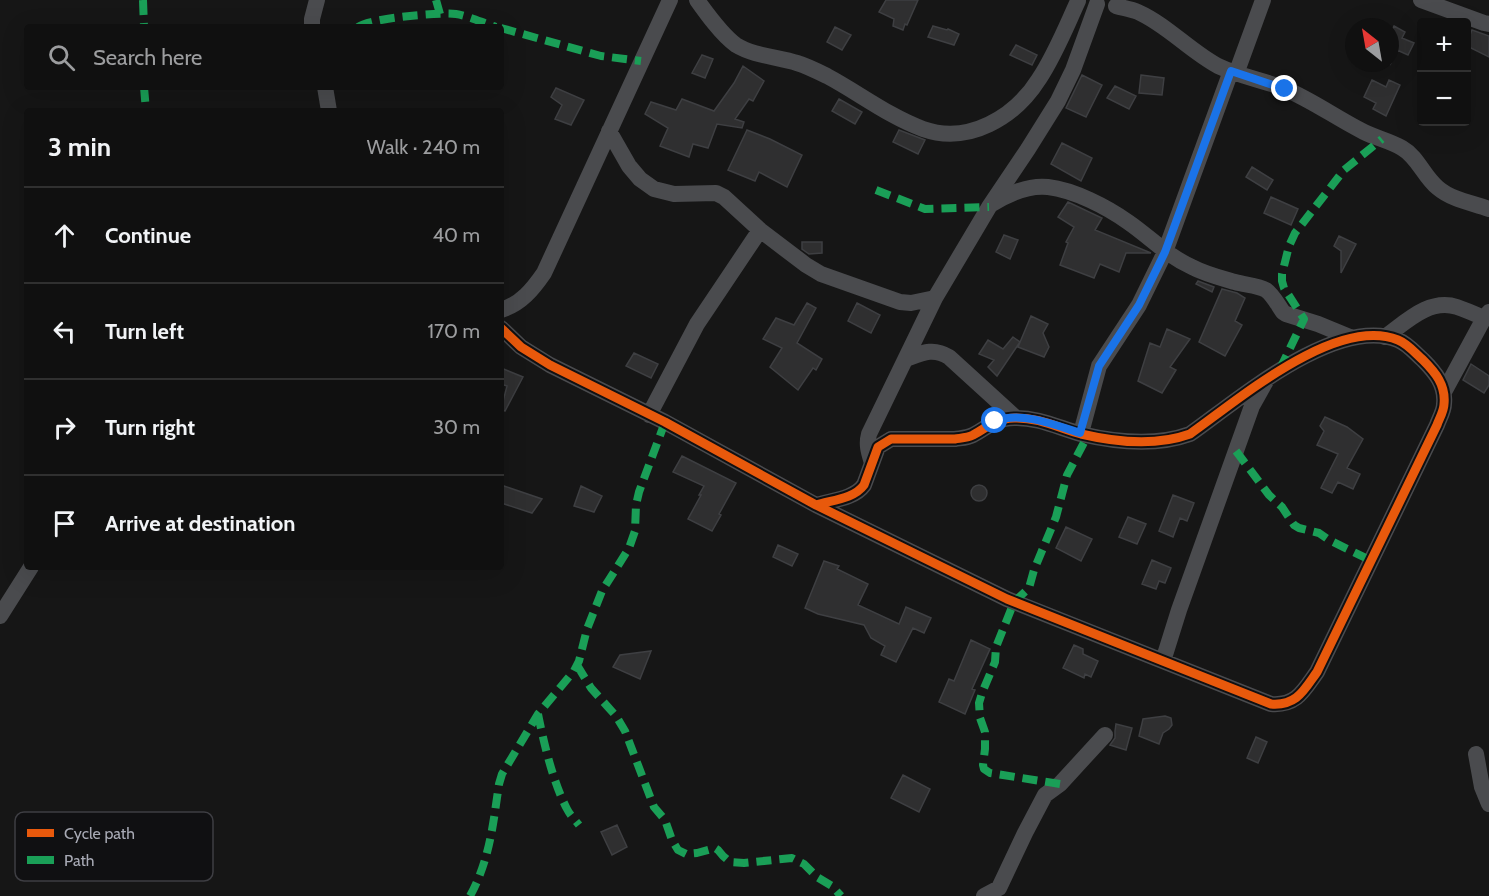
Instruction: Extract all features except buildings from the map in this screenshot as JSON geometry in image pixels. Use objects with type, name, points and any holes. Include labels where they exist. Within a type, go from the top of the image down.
[{"type":"street","points":[[312,24],[317,0]]},
{"type":"street","points":[[504,309],[522,300],[544,273],[670,0]]},
{"type":"street","points":[[697,0],[735,44],[770,57],[798,63],[828,76],[887,111],[923,129],[958,134],[976,130],[998,119],[1027,96],[1050,59],[1077,0],[1097,4],[1123,3],[1216,64],[1285,89],[1315,103],[1365,132],[1401,147],[1412,155],[1440,190],[1489,209]]},
{"type":"street","points":[[1080,433],[1099,366],[1139,305],[1165,252],[1233,72],[1263,0]]},
{"type":"street","points":[[1421,0],[1489,24]]},
{"type":"street","points":[[872,464],[867,449],[869,434],[935,298],[989,207],[1058,101],[1097,4]]},
{"type":"street","points":[[326,90],[328,108]]},
{"type":"street","points":[[609,131],[628,166],[654,189],[674,194],[724,196],[760,230],[806,265],[835,280],[900,302],[910,303],[935,298]]},
{"type":"street","points":[[989,207],[1005,196],[1027,189],[1047,187],[1073,193],[1126,220],[1165,252],[1193,268],[1265,289],[1283,312],[1352,338]]},
{"type":"street","points":[[650,415],[697,324],[760,230]]},
{"type":"street","points":[[1385,337],[1418,313],[1432,306],[1456,306],[1486,318],[1444,392]]},
{"type":"street","points":[[504,331],[521,346],[550,365],[665,422],[816,505],[1007,599],[1271,704],[1281,705],[1299,696],[1317,672],[1437,425],[1445,405],[1444,392],[1440,380],[1432,369],[1412,349],[1399,340],[1372,336],[1352,338],[1296,361],[1246,393],[1196,431],[1183,437],[1169,440],[1131,441],[1080,433],[1040,421],[1016,418],[995,421],[965,438],[891,439],[878,447],[864,485],[857,492],[816,505]]},
{"type":"street","points":[[906,359],[925,352],[941,352],[1016,418]]},
{"type":"street","points":[[1163,661],[1252,406],[1267,379]]},
{"type":"street","points":[[0,616],[29,570]]},
{"type":"street","points":[[984,896],[999,888],[1045,795],[1059,784],[1105,735]]},
{"type":"street","points":[[1476,754],[1482,787],[1489,804]]},
{"type":"marked path","points":[[143,0],[144,24]]},
{"type":"marked path","points":[[436,0],[440,14]]},
{"type":"marked path","points":[[365,24],[390,18],[447,14],[466,16],[488,24]]},
{"type":"marked path","points":[[504,29],[601,56],[641,61]]},
{"type":"marked path","points":[[144,90],[146,108]]},
{"type":"marked path","points":[[1280,369],[1304,319],[1282,281],[1289,246],[1295,233],[1344,170],[1382,139]]},
{"type":"marked path","points":[[876,190],[925,209],[989,207]]},
{"type":"marked path","points":[[470,896],[486,855],[502,774],[538,714],[574,671],[579,661],[587,629],[602,591],[629,548],[635,531],[639,492],[665,422]]},
{"type":"marked path","points":[[1060,784],[990,773],[984,769],[985,732],[980,718],[979,703],[995,662],[996,647],[1014,602],[1029,588],[1056,517],[1067,475],[1088,435]]},
{"type":"marked path","points":[[1236,451],[1294,525],[1319,533],[1372,561]]},
{"type":"marked path","points":[[577,665],[591,688],[616,716],[625,731],[654,807],[665,820],[678,850],[686,854],[715,848],[730,862],[744,863],[792,858],[804,864],[841,896]]},
{"type":"marked path","points":[[538,714],[557,787],[568,811],[579,825]]},
{"type":"cycle path","points":[[504,331],[521,347],[550,365],[665,422],[816,505]]},
{"type":"cycle path","points":[[1373,336],[1402,342],[1432,369],[1443,391],[1444,407],[1437,425],[1317,672],[1299,696],[1280,704],[1271,704],[1007,599],[816,505],[849,496],[860,490],[878,447],[891,439],[964,438],[996,421],[1014,418],[1032,419],[1081,434],[1122,441],[1164,440],[1190,434],[1288,365],[1317,350],[1346,340],[1373,336]]},
{"type":"route","points":[[995,421],[1016,418],[1040,421],[1080,433],[1099,366],[1139,305],[1165,252],[1231,71],[1285,89]]}]
